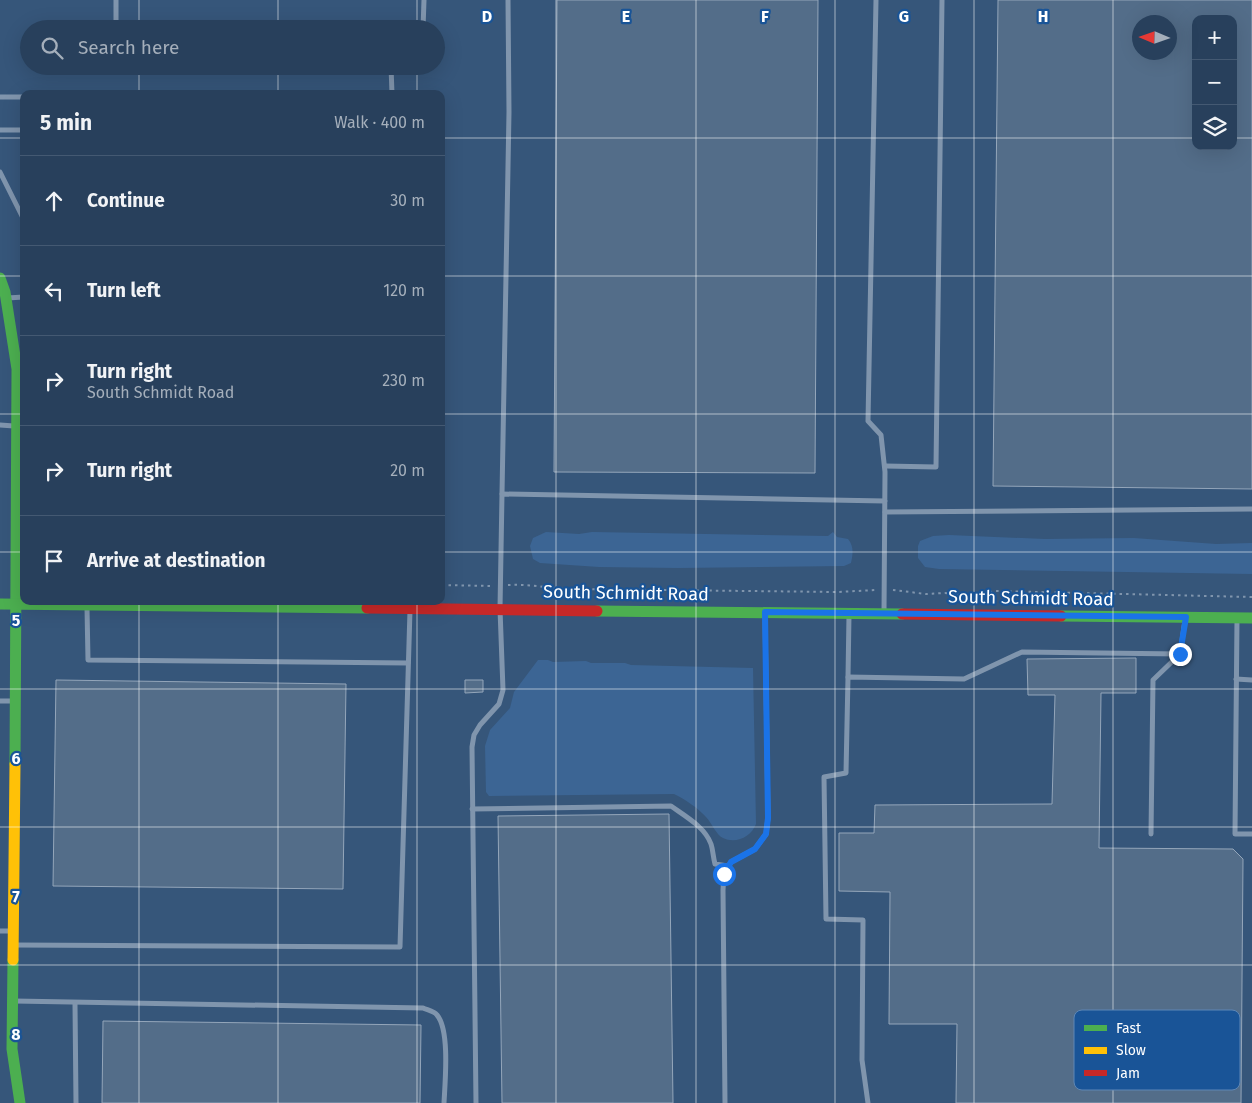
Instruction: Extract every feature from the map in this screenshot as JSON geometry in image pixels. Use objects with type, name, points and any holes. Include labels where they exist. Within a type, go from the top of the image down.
[{"type":"street","points":[[0,278],[20,364]]},
{"type":"street","points":[[20,388],[18,426],[12,1049],[20,1103]]},
{"type":"street","name":"South Schmidt Road","points":[[0,604],[20,604]]},
{"type":"street","name":"South Schmidt Road","points":[[52,605],[113,605]]},
{"type":"street","name":"South Schmidt Road","points":[[193,605],[410,609],[437,605],[500,609],[1252,618]]},
{"type":"lane","points":[[116,0],[116,20]]},
{"type":"lane","points":[[424,0],[424,20]]},
{"type":"lane","points":[[476,1103],[472,747],[474,736],[499,704],[503,690],[500,609],[509,112],[508,0]]},
{"type":"lane","points":[[876,0],[868,421],[880,436],[885,466],[884,613]]},
{"type":"lane","points":[[885,466],[936,467],[942,0]]},
{"type":"lane","points":[[392,75],[392,90]]},
{"type":"lane","points":[[0,97],[20,97]]},
{"type":"lane","points":[[0,130],[20,130]]},
{"type":"lane","points":[[0,172],[20,212]]},
{"type":"lane","points":[[6,298],[20,297]]},
{"type":"lane","points":[[0,425],[18,426]]},
{"type":"lane","points":[[502,494],[885,501]]},
{"type":"lane","points":[[885,512],[1252,509]]},
{"type":"lane","points":[[87,606],[88,660],[408,663]]},
{"type":"lane","points":[[14,945],[400,946],[410,609]]},
{"type":"lane","points":[[725,1103],[724,874],[731,862],[755,849],[766,834],[768,818],[765,612]]},
{"type":"lane","points":[[849,613],[846,773],[824,777],[826,919],[863,920],[862,1060],[868,1103]]},
{"type":"lane","points":[[1151,834],[1153,680],[1180,654],[1186,617]]},
{"type":"lane","points":[[1237,618],[1235,834],[1252,834]]},
{"type":"lane","points":[[848,677],[964,679],[1022,652],[1180,654]]},
{"type":"lane","points":[[1236,679],[1252,680]]},
{"type":"lane","points":[[0,701],[16,701]]},
{"type":"lane","points":[[472,809],[671,806],[704,832],[711,844],[715,864],[728,866]]},
{"type":"lane","points":[[0,931],[14,931]]},
{"type":"lane","points":[[13,1001],[75,1004],[423,1008],[436,1013],[443,1024],[445,1036],[444,1103]]},
{"type":"lane","points":[[75,1004],[76,1103]]},
{"type":"path","points":[[445,585],[530,585],[544,588],[568,589],[837,592],[884,590],[970,596],[996,591],[1252,597]]},
{"type":"water","points":[[546,532],[579,534],[592,532],[828,536],[833,532],[837,537],[848,539],[853,553],[851,563],[844,566],[679,568],[599,567],[540,563],[533,559],[530,546],[533,538]]},
{"type":"water","points":[[933,536],[1045,539],[1134,538],[1216,544],[1252,543],[1252,574],[939,569],[925,567],[918,558],[920,541]]},
{"type":"water","points":[[538,660],[625,663],[631,665],[753,668],[756,824],[751,833],[738,840],[723,838],[699,810],[674,794],[489,796],[486,792],[485,746],[490,730],[510,708],[514,692]]},
{"type":"building","points":[[557,0],[818,0],[815,473],[554,472]]},
{"type":"building","points":[[998,0],[1252,0],[1252,489],[993,486]]},
{"type":"building","points":[[1136,658],[1136,693],[1101,693],[1099,848],[1233,849],[1243,859],[1241,1103],[956,1103],[957,1024],[889,1024],[890,892],[839,891],[839,833],[874,833],[875,805],[1052,804],[1055,695],[1028,695],[1027,659]]},
{"type":"building","points":[[56,680],[346,684],[343,889],[53,886]]},
{"type":"building","points":[[465,680],[483,680],[483,692],[465,693]]},
{"type":"building","points":[[669,814],[673,1103],[502,1103],[498,816]]},
{"type":"building","points":[[103,1021],[421,1025],[420,1103],[102,1103]]},
{"type":"traffic: fast","points":[[0,278],[5,292],[17,369],[15,764]]},
{"type":"traffic: fast","points":[[0,604],[20,604]]},
{"type":"traffic: fast","points":[[92,605],[367,608]]},
{"type":"traffic: fast","points":[[597,611],[902,614]]},
{"type":"traffic: fast","points":[[1061,616],[1252,618]]},
{"type":"traffic: fast","points":[[13,960],[12,1049],[20,1103]]},
{"type":"traffic: slow","points":[[13,960],[15,764]]},
{"type":"traffic: jam","points":[[367,608],[597,611]]},
{"type":"traffic: jam","points":[[902,614],[1061,616]]},
{"type":"route","points":[[724,874],[731,862],[755,849],[766,834],[768,818],[765,612],[1186,617],[1180,654]]}]
